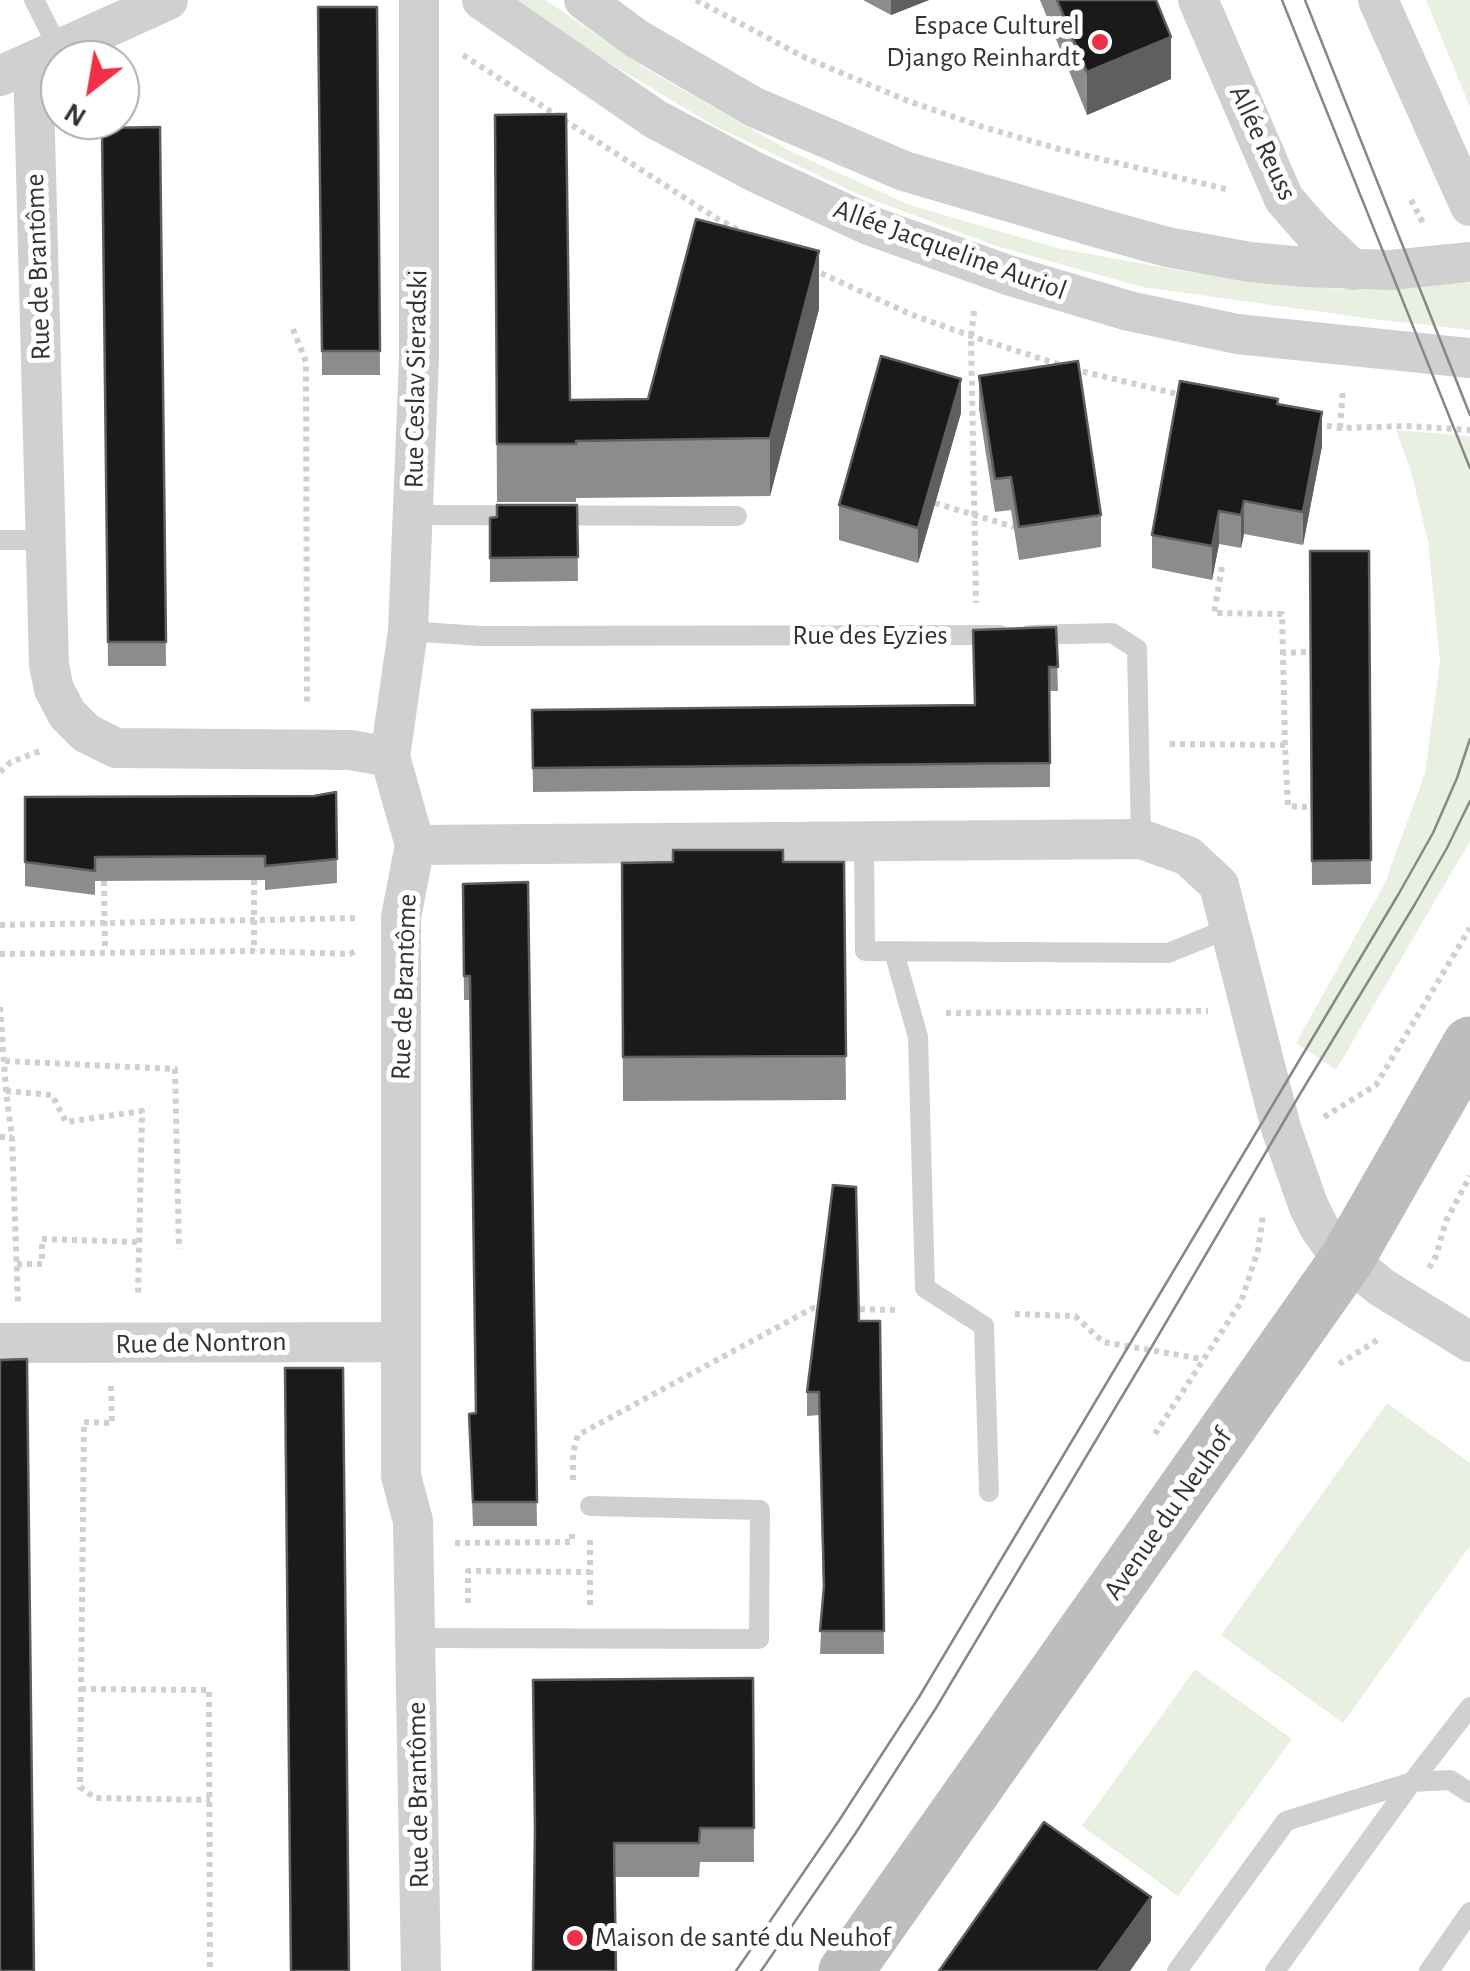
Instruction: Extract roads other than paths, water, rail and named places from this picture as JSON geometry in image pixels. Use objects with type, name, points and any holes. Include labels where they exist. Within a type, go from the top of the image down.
[{"type":"street","points":[[31,62],[168,0]]},
{"type":"street","name":"Rue Ceslav Sieradski","points":[[390,757],[408,631],[419,359],[419,0]]},
{"type":"street","name":"Allée Jacqueline Auriol","points":[[482,0],[655,118],[758,174],[871,226],[978,265],[1129,310],[1237,334],[1470,358]]},
{"type":"street","points":[[584,0],[637,39],[754,106],[904,170],[1166,247],[1250,262],[1353,270],[1470,262]]},
{"type":"street","name":"Allée Reuss","points":[[1198,0],[1284,199],[1353,270]]},
{"type":"street","points":[[1378,0],[1470,206]]},
{"type":"street","name":"Rue de Brantôme","points":[[31,62],[49,665],[54,689],[67,714],[86,733],[116,748],[350,750],[390,757],[415,845],[400,918],[401,1476],[413,1521],[421,1971]]},
{"type":"street","points":[[415,845],[1140,839],[1188,856],[1218,885],[1291,1159],[1319,1226],[1347,1259],[1394,1296],[1470,1342]]},
{"type":"street","name":"Avenue du Neuhof","points":[[846,1971],[1347,1259],[1470,1044]]},
{"type":"street","name":"Rue de Nontron","points":[[9,1343],[401,1342]]},
{"type":"lane","points":[[31,62],[34,0]]},
{"type":"lane","points":[[412,515],[738,516]]},
{"type":"lane","points":[[0,540],[46,540]]},
{"type":"lane","name":"Rue des Eyzies","points":[[408,631],[480,636],[1112,634],[1138,648],[1140,839]]},
{"type":"lane","points":[[864,841],[865,952],[1168,953],[1230,928]]},
{"type":"lane","points":[[894,952],[918,1037],[925,1288],[984,1326],[989,1492]]},
{"type":"lane","points":[[415,1638],[760,1639],[760,1510],[590,1506]]},
{"type":"lane","points":[[1274,1971],[1470,1707]]},
{"type":"lane","points":[[1177,1971],[1286,1821],[1412,1782],[1450,1780],[1470,1793]]},
{"type":"lane","points":[[1429,1971],[1470,1912]]},
{"type":"tram line","points":[[1282,0],[1470,468]]},
{"type":"tram line","points":[[1305,0],[1470,415]]},
{"type":"tram line","points":[[736,1971],[919,1697],[1398,895],[1433,833],[1470,739]]},
{"type":"tram line","points":[[761,1971],[936,1708],[1415,904],[1470,801]]},
{"type":"place","name":"Espace Culturel Django Reinhardt","points":[[1100,42]]},
{"type":"place","name":"Maison de santé du Neuhof","points":[[575,1938]]}]
